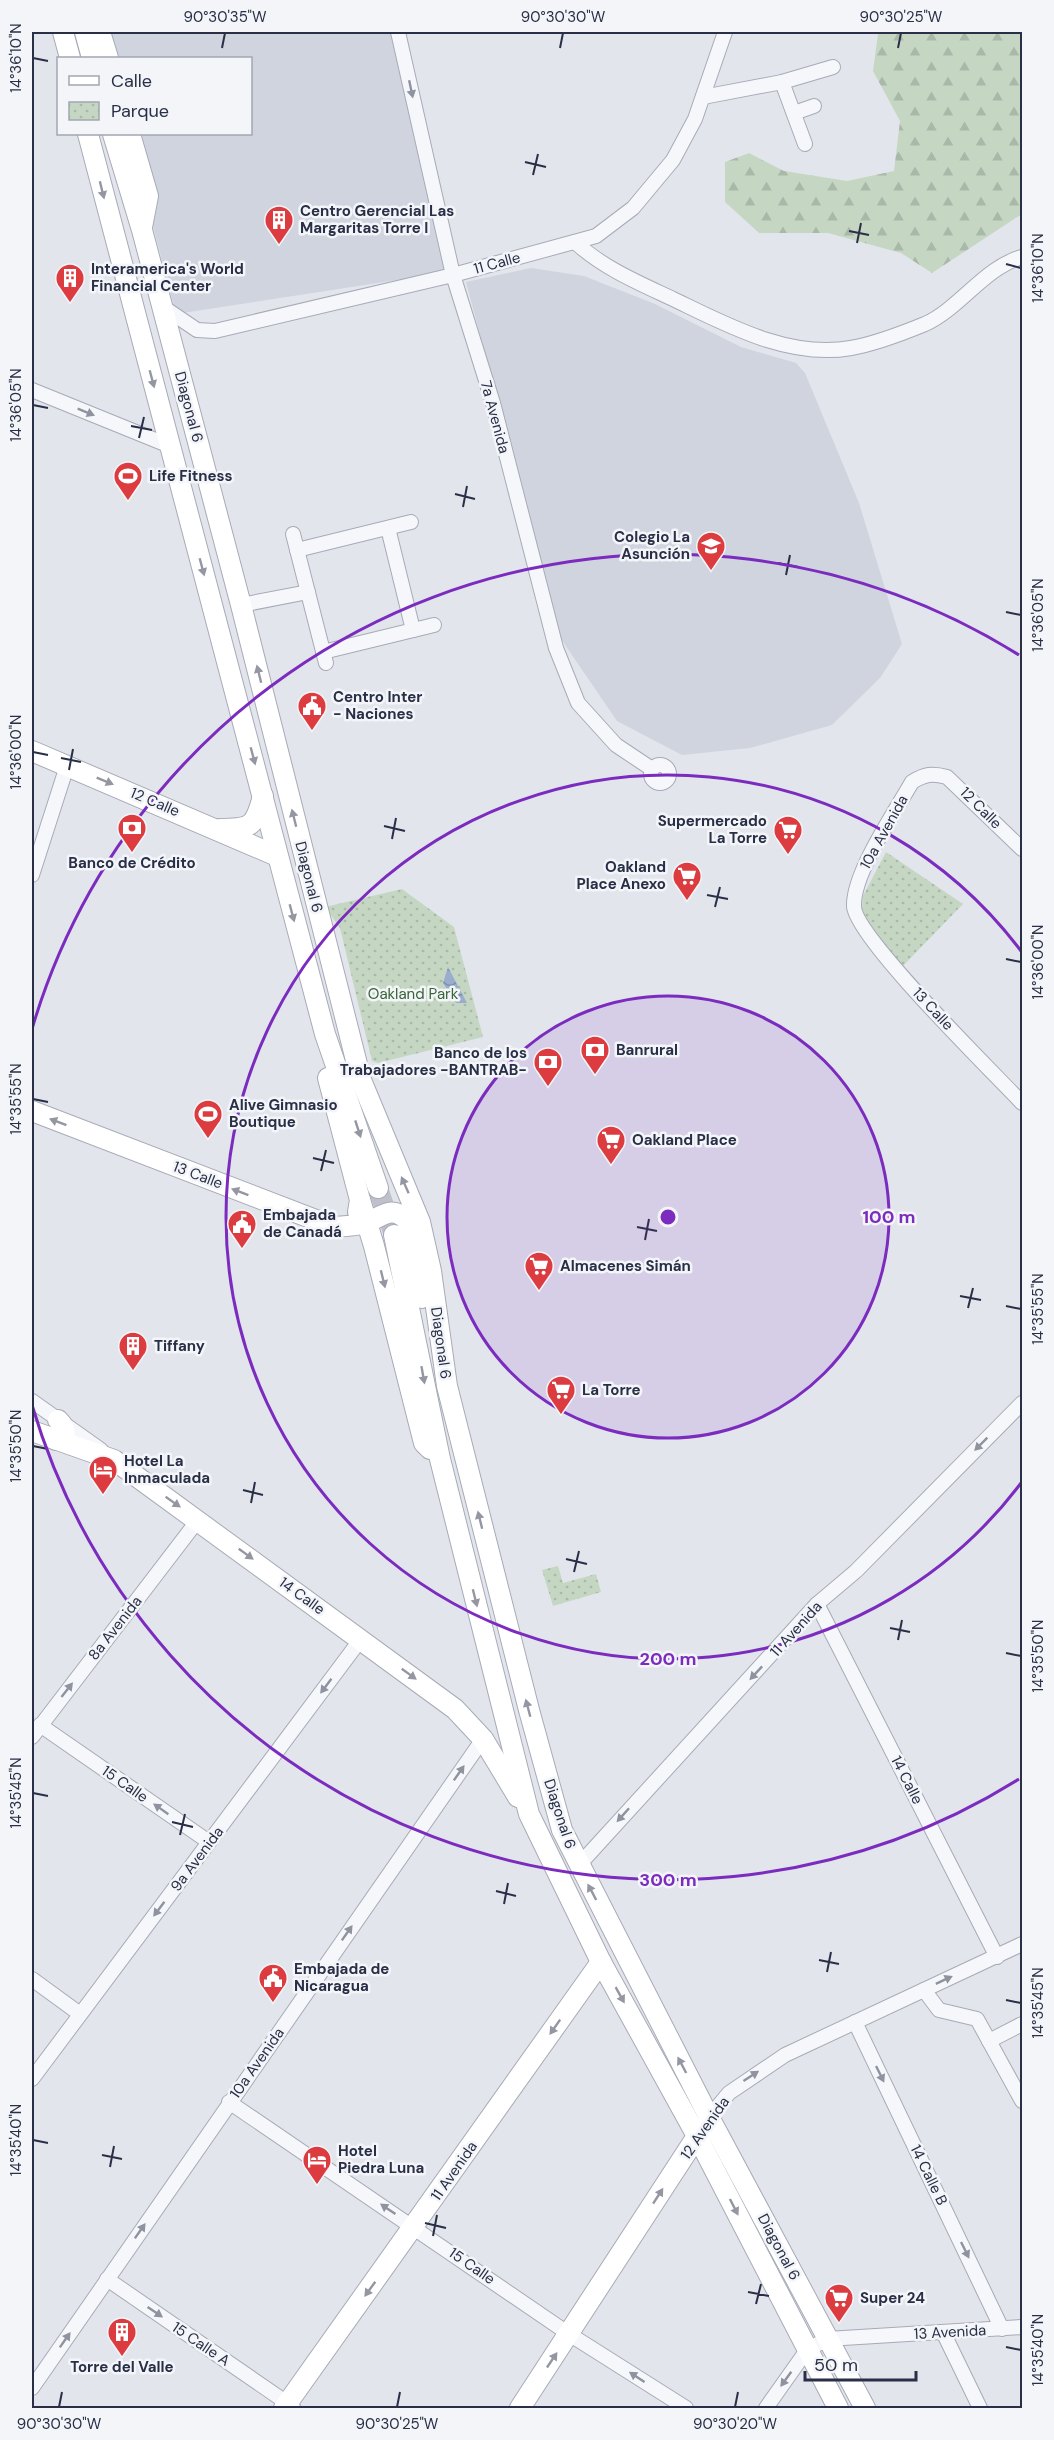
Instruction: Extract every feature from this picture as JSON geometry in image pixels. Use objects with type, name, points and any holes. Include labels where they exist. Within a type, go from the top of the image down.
[{"type":"main road","points":[[63,32],[70,57]]},
{"type":"main road","points":[[85,32],[92,57]]},
{"type":"main road","points":[[100,32],[108,57]]},
{"type":"main road","name":"Diagonal 6","points":[[88,135],[325,1034],[378,1188]]},
{"type":"main road","name":"Diagonal 6","points":[[112,135],[142,230],[242,605],[360,1076],[420,1222],[431,1271],[442,1359],[529,1710],[562,1830],[578,1866],[709,2117],[865,2409]]},
{"type":"main road","points":[[130,135],[148,196],[142,230]]},
{"type":"main road","name":"12 Calle","points":[[32,751],[277,856]]},
{"type":"main road","points":[[218,829],[243,829],[258,818],[278,751]]},
{"type":"main road","name":"Diagonal 6","points":[[325,1034],[326,1070],[424,1443],[440,1459]]},
{"type":"main road","name":"13 Calle","points":[[32,1112],[334,1227],[367,1223],[388,1212],[400,1214],[407,1220],[432,1349],[442,1359]]},
{"type":"main road","points":[[334,1227],[353,1219],[360,1207],[360,1200]]},
{"type":"main road","name":"Diagonal 6","points":[[394,1235],[440,1459],[529,1814],[601,1962],[698,2136],[838,2409]]},
{"type":"main road","points":[[56,1440],[61,1440],[65,1434],[58,1420]]},
{"type":"main road","name":"14 Calle","points":[[32,1431],[114,1460],[455,1709],[483,1739],[529,1814]]},
{"type":"main road","name":"11 Avenida","points":[[289,2407],[601,1962]]},
{"type":"main road","name":"12 Avenida","points":[[520,2409],[709,2117]]},
{"type":"street","name":"7a Avenida","points":[[399,32],[453,275],[493,403],[556,648],[578,703],[616,745],[652,769]]},
{"type":"street","name":"11 Calle","points":[[162,307],[197,330],[215,331],[453,275],[575,242],[603,230],[647,194],[685,140],[703,97],[725,32]]},
{"type":"street","points":[[703,97],[782,82],[833,68]]},
{"type":"street","points":[[782,82],[805,144]]},
{"type":"street","points":[[794,113],[814,106]]},
{"type":"street","points":[[575,242],[591,257],[747,335],[800,348],[850,348],[927,323],[1006,263],[1023,258]]},
{"type":"street","points":[[32,390],[170,446]]},
{"type":"street","points":[[297,550],[411,522]]},
{"type":"street","points":[[388,528],[413,630]]},
{"type":"street","points":[[293,534],[324,658],[434,625]]},
{"type":"street","points":[[242,605],[308,592]]},
{"type":"street","points":[[32,875],[68,766]]},
{"type":"street","name":"12 Calle","points":[[935,773],[947,777],[960,787],[1023,849]]},
{"type":"street","name":"10a Avenida","points":[[854,908],[859,877],[912,782],[923,775],[935,773]]},
{"type":"street","name":"13 Calle","points":[[854,908],[858,923],[893,967],[1023,1103]]},
{"type":"street","points":[[32,1401],[114,1460]]},
{"type":"street","name":"11 Avenida","points":[[578,1866],[817,1604],[856,1571],[1023,1403]]},
{"type":"street","name":"8a Avenida","points":[[36,1731],[198,1520]]},
{"type":"street","name":"14 Calle","points":[[817,1604],[996,1956]]},
{"type":"street","name":"9a Avenida","points":[[32,2079],[362,1639]]},
{"type":"street","name":"15 Calle","points":[[36,1731],[209,1842]]},
{"type":"street","name":"10a Avenida","points":[[32,2388],[483,1739]]},
{"type":"street","name":"12 Avenida","points":[[709,2117],[729,2093],[747,2078],[785,2055],[1023,1944]]},
{"type":"street","points":[[32,1979],[80,2014]]},
{"type":"street","points":[[924,1990],[939,2010],[977,2019],[1023,2101]]},
{"type":"street","name":"14 Calle B","points":[[855,2022],[1002,2329]]},
{"type":"street","points":[[989,2041],[1023,2024]]},
{"type":"street","name":"15 Calle","points":[[230,2102],[569,2334],[686,2409]]},
{"type":"street","name":"15 Calle A","points":[[107,2279],[289,2407]]},
{"type":"street","name":"13 Avenida","points":[[766,2409],[807,2350],[827,2339],[1023,2327]]},
{"type":"street","points":[[943,2332],[980,2409]]},
{"type":"shaded area","points":[[107,32],[396,32],[449,272],[176,314],[129,135],[252,135],[252,57],[112,57]]},
{"type":"shaded area","name":"Colegio La Asunción","points":[[531,268],[584,276],[655,304],[741,347],[796,363],[805,373],[859,503],[902,644],[880,678],[832,725],[750,748],[682,755],[617,721],[561,639],[466,282]]},
{"type":"green space","points":[[872,32],[1022,32],[1022,214],[932,273],[901,253],[828,233],[759,233],[725,202],[725,162],[749,153],[784,171],[847,181],[894,171],[900,121],[873,71],[878,34]]},
{"type":"green space","points":[[886,852],[963,904],[898,971],[861,922],[863,896]]},
{"type":"green space","name":"Oakland Park","points":[[402,889],[454,927],[483,1037],[378,1063],[372,1061],[340,928],[325,907]]},
{"type":"green space","points":[[558,1566],[563,1583],[596,1574],[601,1592],[553,1606],[542,1570]]},
{"type":"water","points":[[448,967],[467,1003],[456,1003],[443,983]]},
{"type":"tunnel","points":[[378,1188],[394,1235]]},
{"type":"place","name":"Centro Gerencial Las Margaritas Torre I","points":[[279,246]]},
{"type":"place","name":"Interamerica's World Financial Center","points":[[70,304]]},
{"type":"place","name":"Life Fitness","points":[[128,502]]},
{"type":"place","name":"Colegio La Asunción","points":[[711,572]]},
{"type":"place","name":"Centro Inter - Naciones","points":[[312,732]]},
{"type":"place","name":"Banco de Crédito","points":[[132,854]]},
{"type":"place","name":"Supermercado La Torre","points":[[788,856]]},
{"type":"place","name":"Oakland Place Anexo","points":[[687,902]]},
{"type":"place","name":"Banrural","points":[[595,1076]]},
{"type":"place","name":"Banco de los Trabajadores -BANTRAB-","points":[[548,1088]]},
{"type":"place","name":"Alive Gimnasio Boutique","points":[[208,1140]]},
{"type":"place","name":"Oakland Place","points":[[611,1166]]},
{"type":"place","name":"Embajada de Canadá","points":[[242,1250]]},
{"type":"place","name":"Almacenes Simán","points":[[539,1292]]},
{"type":"place","name":"Tiffany","points":[[133,1372]]},
{"type":"place","name":"La Torre","points":[[561,1416]]},
{"type":"place","name":"Hotel La Inmaculada","points":[[103,1496]]},
{"type":"place","name":"Embajada de Nicaragua","points":[[273,2004]]},
{"type":"place","name":"Hotel Piedra Luna","points":[[317,2186]]},
{"type":"place","name":"Super 24","points":[[839,2324]]},
{"type":"place","name":"Torre del Valle","points":[[122,2358]]}]
